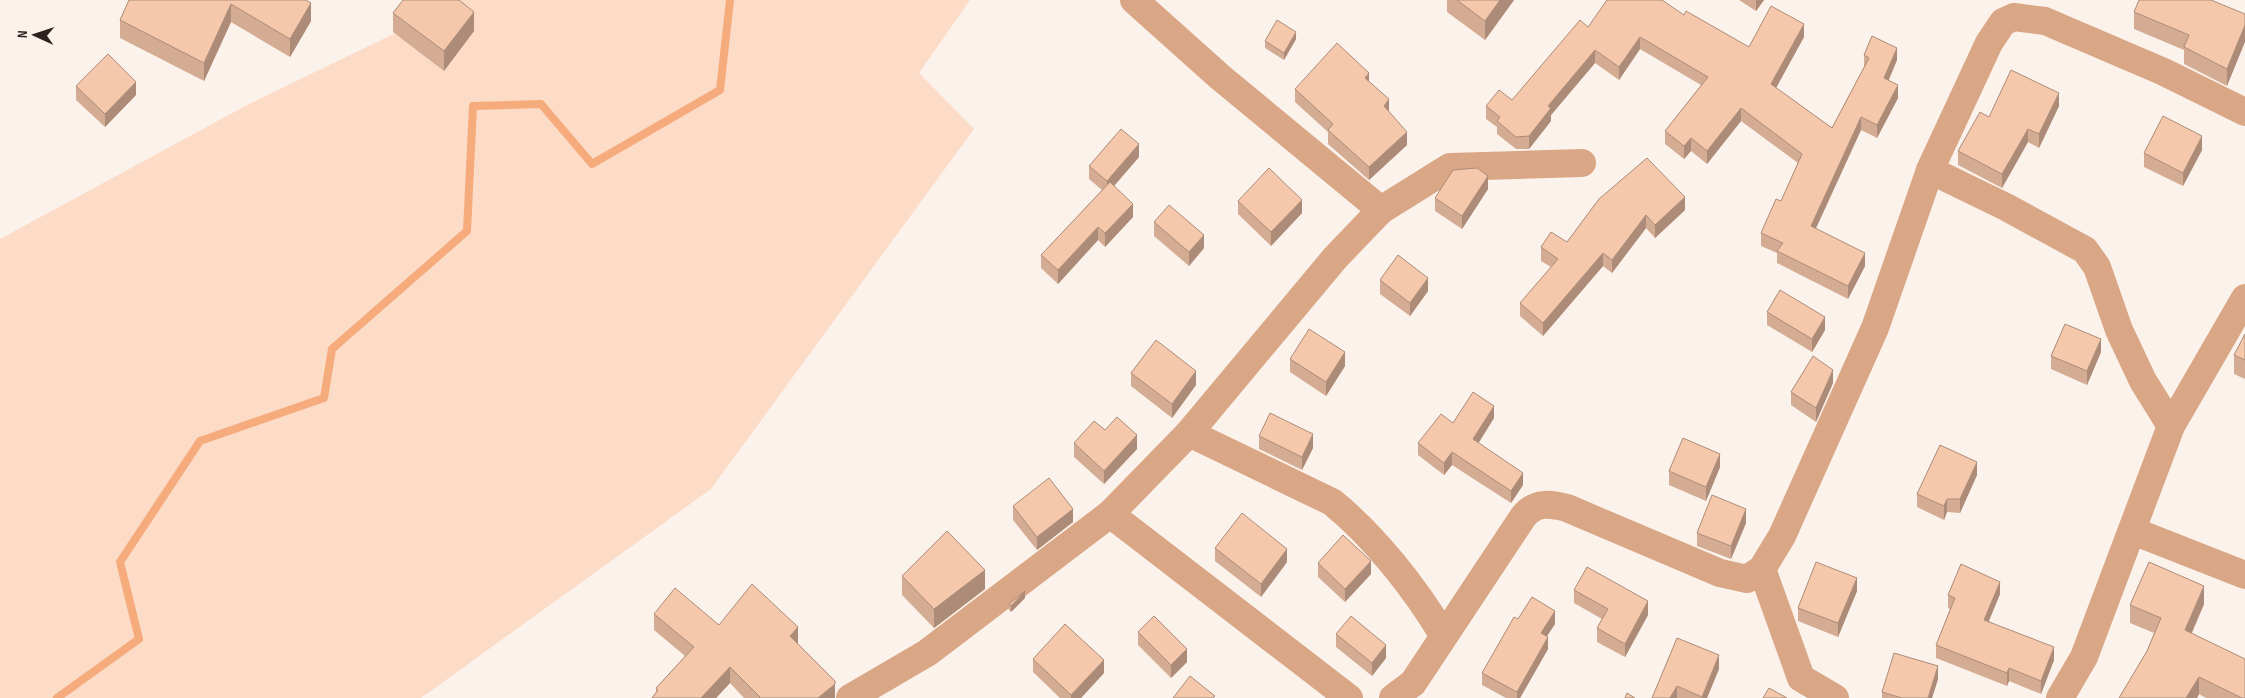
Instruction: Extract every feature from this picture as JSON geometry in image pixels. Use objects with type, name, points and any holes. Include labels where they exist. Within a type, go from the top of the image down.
[{"type":"street","points":[[1134,0],[1220,77],[1381,210]]},
{"type":"street","points":[[1393,698],[1413,683],[1522,517],[1538,505],[1555,505],[1567,508],[1720,573],[1747,579],[1762,569],[1782,536],[1875,328],[1930,170],[1989,43],[2004,22],[2014,17],[2027,17],[2064,28],[2164,72],[2245,112]]},
{"type":"street","points":[[850,698],[927,653],[1110,514],[1189,433],[1335,258],[1381,210],[1450,166],[1582,163]]},
{"type":"street","points":[[1930,170],[2006,207],[2085,250],[2097,267],[2119,330],[2143,380],[2171,426]]},
{"type":"street","points":[[2060,698],[2084,657],[2171,426],[2245,298]]},
{"type":"street","points":[[1189,433],[1339,507],[1352,518],[1422,600],[1443,635]]},
{"type":"street","points":[[1110,514],[1349,698]]},
{"type":"street","points":[[2133,530],[2245,574]]},
{"type":"street","points":[[1762,569],[1800,678],[1835,698]]},
{"type":"shaded area","points":[[424,0],[970,0],[919,73],[974,129],[711,489],[421,698],[0,698],[0,239],[249,104],[406,28]]},
{"type":"building","points":[[129,0],[306,0],[311,3],[290,39],[231,4],[204,63],[120,20]]},
{"type":"building","points":[[403,0],[459,0],[474,12],[444,51],[393,13]]},
{"type":"building","points":[[1457,0],[1500,0],[1485,21]]},
{"type":"building","points":[[1607,0],[1662,0],[1684,15],[1686,11],[1749,47],[1771,6],[1804,24],[1771,84],[1832,128],[1869,58],[1864,55],[1872,36],[1897,48],[1884,78],[1898,85],[1877,125],[1861,117],[1811,226],[1865,253],[1848,286],[1777,251],[1783,243],[1761,233],[1776,199],[1781,201],[1802,154],[1741,108],[1707,151],[1691,138],[1684,146],[1665,131],[1708,77],[1640,37],[1619,67],[1595,50],[1548,106],[1551,108],[1529,136],[1516,137],[1497,121],[1500,117],[1486,106],[1499,90],[1512,100],[1580,20],[1588,27]]},
{"type":"building","points":[[2139,0],[2211,0],[2245,14],[2245,25],[2227,69],[2184,47],[2189,35],[2134,12]]},
{"type":"building","points":[[1277,20],[1296,32],[1284,53],[1265,41]]},
{"type":"building","points":[[1337,43],[1369,73],[1365,78],[1389,99],[1384,106],[1407,132],[1369,167],[1328,130],[1333,124],[1295,89]]},
{"type":"building","points":[[108,54],[136,82],[105,114],[76,86]]},
{"type":"building","points":[[2011,70],[2059,93],[2039,134],[2028,129],[2002,174],[1958,151],[1980,112],[1989,117]]},
{"type":"building","points":[[2163,116],[2202,136],[2183,173],[2144,153]]},
{"type":"building","points":[[1121,129],[1139,144],[1107,181],[1089,166]]},
{"type":"building","points":[[1647,158],[1685,197],[1655,225],[1646,215],[1612,260],[1603,253],[1543,323],[1520,303],[1558,259],[1541,247],[1551,232],[1567,242],[1599,199]]},
{"type":"building","points":[[1269,168],[1302,200],[1271,232],[1238,201]]},
{"type":"building","points":[[1477,168],[1488,176],[1462,216],[1435,198],[1453,170]]},
{"type":"building","points":[[1110,182],[1133,204],[1105,233],[1098,227],[1058,270],[1041,255]]},
{"type":"building","points":[[1169,205],[1204,235],[1189,252],[1154,222]]},
{"type":"building","points":[[1398,255],[1428,278],[1410,303],[1380,280]]},
{"type":"building","points":[[1780,290],[1825,317],[1812,339],[1767,312]]},
{"type":"building","points":[[2065,324],[2101,339],[2087,371],[2051,356]]},
{"type":"building","points":[[1309,329],[1345,352],[1326,382],[1290,359]]},
{"type":"building","points":[[2245,334],[2245,360],[2234,355]]},
{"type":"building","points":[[1156,340],[1196,371],[1172,404],[1131,373]]},
{"type":"building","points":[[1813,356],[1833,370],[1816,408],[1791,392]]},
{"type":"building","points":[[1473,392],[1494,406],[1473,439],[1523,473],[1511,491],[1452,452],[1444,463],[1418,443],[1441,414],[1453,423]]},
{"type":"building","points":[[1270,413],[1313,434],[1302,457],[1259,436]]},
{"type":"building","points":[[1117,417],[1137,435],[1104,471],[1074,443],[1094,421],[1105,430]]},
{"type":"building","points":[[1683,438],[1720,454],[1706,487],[1669,471]]},
{"type":"building","points":[[1940,445],[1977,462],[1960,499],[1947,499],[1944,506],[1917,494]]},
{"type":"building","points":[[1049,478],[1073,509],[1037,537],[1013,506]]},
{"type":"building","points":[[1712,495],[1746,509],[1731,546],[1697,533]]},
{"type":"building","points":[[1242,513],[1287,549],[1261,584],[1215,548]]},
{"type":"building","points":[[947,531],[985,570],[934,609],[902,576]]},
{"type":"building","points":[[1343,535],[1371,561],[1345,589],[1318,563]]},
{"type":"building","points":[[1816,562],[1857,578],[1838,623],[1798,608]]},
{"type":"building","points":[[2149,562],[2204,586],[2185,630],[2245,659],[2245,698],[2199,677],[2186,698],[2119,698],[2147,651],[2161,618],[2130,605]]},
{"type":"building","points":[[1961,564],[2000,582],[1984,620],[2054,647],[2041,681],[2009,668],[2007,673],[1936,645],[1955,598],[1948,595]]},
{"type":"building","points":[[1587,567],[1648,601],[1625,644],[1597,628],[1608,609],[1574,590]]},
{"type":"building","points":[[752,584],[798,627],[790,636],[835,681],[835,684],[818,698],[759,698],[730,667],[701,698],[652,698],[658,690],[656,688],[694,647],[654,614],[675,588],[719,625]]},
{"type":"building","points":[[1025,591],[1011,606],[1009,604]]},
{"type":"building","points":[[1532,597],[1555,611],[1541,633],[1548,637],[1517,692],[1482,673],[1514,617],[1518,619]]},
{"type":"building","points":[[1154,616],[1187,649],[1171,665],[1138,632]]},
{"type":"building","points":[[1351,616],[1386,645],[1372,663],[1336,634]]},
{"type":"building","points":[[1065,624],[1104,660],[1071,695],[1033,659]]},
{"type":"building","points":[[1677,638],[1719,655],[1702,697],[1677,686],[1670,698],[1652,698]]},
{"type":"building","points":[[1894,653],[1938,666],[1928,698],[1902,698],[1882,692]]},
{"type":"building","points":[[1190,676],[1215,696],[1213,698],[1173,698]]},
{"type":"building","points":[[1769,688],[1787,698],[1763,698]]},
{"type":"building","points":[[1627,693],[1635,698],[1625,698]]},
{"type":"waterway","points":[[57,698],[139,639],[120,562],[200,441],[324,398],[332,349],[467,231],[473,106],[541,104],[592,164],[720,90],[730,0]]}]
